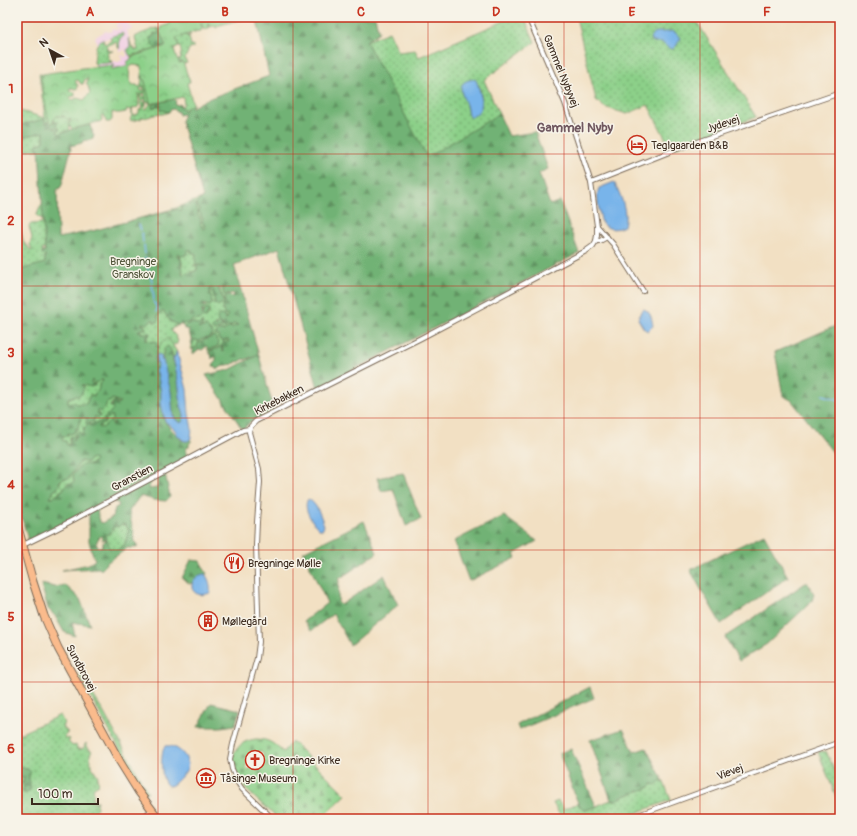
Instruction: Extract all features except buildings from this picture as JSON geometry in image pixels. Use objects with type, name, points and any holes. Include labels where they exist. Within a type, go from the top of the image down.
[{"type":"main road","name":"Sundbrovej","points":[[17,524],[44,616],[56,644],[120,762],[132,782],[159,819]]},
{"type":"street","name":"Gammel Nybyvej","points":[[528,17],[565,103],[591,183],[597,226],[596,241]]},
{"type":"street","name":"Jydevej","points":[[591,183],[682,147],[840,93]]},
{"type":"street","points":[[597,226],[613,244],[643,291]]},
{"type":"street","points":[[596,241],[600,241],[607,237]]},
{"type":"street","name":"Kirkebakken","points":[[273,819],[238,783],[232,769],[230,759],[257,658],[259,642],[256,545],[260,482],[249,436],[249,429],[256,421],[421,338],[586,251],[596,241]]},
{"type":"street","name":"Granstien","points":[[23,545],[243,430],[249,429]]},
{"type":"street","name":"Vievej","points":[[627,819],[840,742]]},
{"type":"street","points":[[149,819],[147,814],[152,810]]},
{"type":"shaded area","points":[[113,17],[145,17],[128,21],[129,27],[132,29],[127,31],[131,46],[128,49],[131,59],[127,62],[127,66],[112,69],[111,67],[114,65],[97,67],[97,64],[118,62],[122,60],[121,56],[123,55],[126,57],[127,54],[124,48],[123,51],[120,52],[119,49],[119,39],[124,35],[123,33],[102,40],[97,44],[95,37],[106,31],[108,32],[112,31],[112,29],[116,30],[121,28],[121,23],[120,27],[116,28],[116,25],[118,24],[116,18],[114,19]]},
{"type":"green space","points":[[168,17],[174,20],[177,19],[179,23],[186,17],[251,17],[217,26],[217,28],[215,26],[210,27],[208,23],[209,28],[204,30],[201,23],[201,31],[176,38],[179,47],[174,48],[177,60],[179,60],[179,63],[183,62],[190,82],[187,83],[193,104],[186,108],[186,110],[184,110],[182,106],[184,104],[183,97],[151,104],[142,75],[141,66],[133,65],[129,68],[130,81],[133,85],[137,85],[139,87],[142,85],[144,86],[144,88],[140,88],[141,91],[145,90],[145,93],[141,94],[142,97],[145,96],[146,99],[142,100],[143,102],[147,102],[144,106],[142,107],[139,93],[138,107],[129,110],[127,109],[126,112],[112,112],[112,120],[110,122],[106,122],[104,114],[101,116],[102,121],[72,129],[69,125],[71,119],[68,120],[64,116],[57,116],[53,123],[49,121],[41,77],[42,74],[82,68],[114,65],[115,66],[111,67],[112,69],[127,66],[127,62],[131,59],[131,57],[166,46],[158,28],[160,30],[162,29],[161,27],[170,24]],"holes":[[[85,79],[88,79],[86,84],[90,93],[84,100],[76,98],[71,100],[70,97],[75,96],[75,92],[69,91],[70,88],[76,90],[78,86],[75,81],[78,80],[81,84],[83,84]]]},
{"type":"green space","name":"Bregninge Granskov","points":[[266,17],[375,17],[379,32],[366,41],[427,157],[499,114],[509,136],[535,132],[548,169],[539,173],[550,205],[560,201],[579,253],[318,388],[279,248],[234,265],[274,410],[251,421],[243,430],[206,375],[229,370],[256,356],[239,362],[237,361],[232,365],[230,364],[223,366],[217,370],[217,368],[213,365],[216,357],[212,359],[211,354],[209,353],[210,351],[220,347],[222,349],[223,347],[221,347],[221,345],[223,343],[228,343],[229,340],[222,342],[218,338],[220,336],[215,335],[218,331],[224,331],[225,329],[238,325],[235,325],[234,323],[231,326],[214,331],[212,328],[216,324],[216,327],[218,324],[223,326],[223,324],[218,322],[217,317],[221,315],[226,319],[228,315],[224,315],[222,307],[225,302],[224,298],[228,296],[233,297],[234,294],[232,293],[229,295],[228,293],[225,296],[223,290],[226,287],[218,289],[222,295],[222,300],[224,301],[218,306],[216,304],[214,305],[215,299],[212,293],[213,289],[211,288],[209,295],[211,296],[212,304],[208,306],[203,305],[205,307],[201,311],[203,311],[203,315],[206,308],[209,309],[207,317],[203,317],[199,320],[193,319],[191,322],[178,325],[175,324],[171,322],[163,311],[158,315],[159,319],[157,322],[152,320],[147,324],[142,323],[146,329],[141,329],[138,331],[141,331],[141,333],[150,333],[145,340],[150,342],[155,341],[157,347],[160,346],[156,353],[155,364],[161,391],[163,416],[168,425],[182,441],[191,440],[186,449],[187,452],[185,452],[189,457],[28,540],[17,500],[17,468],[19,467],[17,432],[17,266],[20,270],[45,263],[45,255],[42,254],[45,252],[39,148],[37,149],[36,145],[44,142],[44,132],[17,138],[17,126],[45,119],[46,124],[49,121],[53,123],[57,122],[57,125],[53,128],[59,128],[60,129],[57,131],[60,134],[62,132],[89,125],[92,129],[91,131],[93,131],[93,139],[88,141],[84,140],[82,143],[70,146],[71,149],[62,184],[57,190],[58,238],[92,231],[144,217],[153,217],[154,215],[160,215],[166,212],[171,213],[177,209],[181,211],[183,206],[187,207],[190,204],[197,205],[197,211],[199,212],[200,209],[197,202],[203,198],[181,121],[184,114],[179,115],[178,112],[173,109],[169,112],[164,110],[160,111],[160,108],[157,105],[156,107],[151,107],[153,104],[174,99],[176,101],[175,104],[180,104],[184,111],[193,104],[191,108],[205,100],[269,76],[257,20]],"holes":[[[199,212],[205,227],[204,229],[200,224],[200,218],[197,214]],[[192,250],[192,253],[195,253],[195,261],[197,265],[200,265],[197,266],[197,270],[184,276],[182,273],[183,269],[181,265],[181,258],[179,259],[180,257],[176,255],[178,253],[181,257],[187,254],[187,251]],[[92,380],[95,383],[103,380],[98,391],[94,396],[90,395],[86,404],[79,405],[68,403],[68,398],[79,396],[82,393],[84,387],[82,385],[92,387],[95,386],[95,384],[91,383]],[[113,399],[120,402],[116,405],[116,401],[114,401],[111,407],[114,409],[106,415],[108,419],[110,416],[113,416],[112,420],[114,425],[110,421],[103,428],[99,428],[99,425],[104,424],[105,418],[97,424],[94,422],[89,425],[88,424],[94,420],[95,416],[98,418],[101,416],[97,411],[98,410],[100,412],[105,408],[107,402],[110,402]],[[82,416],[85,419],[87,418],[87,426],[83,428],[85,430],[83,434],[81,435],[80,432],[76,433],[77,437],[72,441],[76,436],[71,436],[69,445],[67,445],[66,441],[63,441],[62,439],[63,436],[68,436],[68,433],[71,434],[76,431],[76,428],[78,429],[78,426]],[[93,458],[95,460],[91,465],[83,464],[74,474],[74,482],[71,484],[69,483],[53,498],[50,498],[53,491],[57,489],[60,484],[59,482],[62,479],[69,478],[80,462],[88,462]]]},
{"type":"green space","points":[[513,17],[524,17],[535,42],[484,80],[499,114],[427,158],[366,41],[389,32],[399,52],[415,50],[419,57]],"holes":[[[479,85],[482,100],[468,115],[466,106]]]},
{"type":"green space","points":[[576,17],[694,17],[756,117],[671,149],[648,105],[627,114],[604,107],[596,100]]},
{"type":"green space","points":[[157,28],[159,32],[158,34],[154,33],[154,36],[151,37],[150,40],[156,49],[130,56],[127,50],[130,47],[129,38],[132,48],[134,47],[135,50],[137,50],[135,37]]},
{"type":"green space","points":[[159,32],[166,45],[156,49],[152,45],[150,38],[154,36],[154,33],[158,34]]},
{"type":"green space","points":[[122,33],[124,36],[119,40],[119,49],[116,42],[106,46],[108,51],[113,51],[107,53],[110,61],[113,62],[95,64],[96,46],[98,43],[103,39],[105,44],[111,41],[110,37]]},
{"type":"green space","points":[[191,35],[187,37],[189,37],[191,45],[194,47],[190,48],[188,51],[185,58],[187,63],[184,64],[183,62],[179,63],[179,60],[181,59],[181,52],[176,38]]},
{"type":"green space","points":[[39,74],[41,74],[49,121],[46,124],[45,119],[17,126],[17,110],[45,118]]},
{"type":"green space","points":[[142,75],[150,102],[153,105],[152,107],[157,105],[161,110],[169,112],[163,114],[157,113],[149,117],[142,117],[141,119],[135,119],[132,121],[130,120],[132,109],[134,116],[139,113],[139,110],[144,104],[146,103],[145,104],[147,105],[144,109],[146,110],[150,104],[149,102],[146,102],[144,87],[143,85],[141,86]]},
{"type":"green space","points":[[57,116],[65,117],[68,120],[71,118],[69,122],[70,130],[60,134],[56,131],[60,130],[53,128],[55,122],[54,119]]},
{"type":"green space","points":[[44,132],[44,142],[37,144],[40,150],[33,149],[17,153],[17,138]]},
{"type":"green space","points":[[202,198],[203,199],[198,202],[198,207],[203,219],[205,227],[204,230],[200,224],[201,222],[197,214],[197,209],[183,206],[181,211],[173,210],[171,213],[167,211],[160,215],[144,218],[176,208]]},
{"type":"green space","points":[[43,204],[45,252],[43,249],[42,253],[45,255],[45,264],[19,271],[17,266],[17,224],[19,223],[24,244],[26,244],[26,246],[28,246],[32,251],[30,244],[32,238],[29,226],[31,224],[42,223],[42,219],[36,215],[40,209],[40,206]]},
{"type":"green space","points":[[190,249],[191,252],[195,253],[196,255],[195,258],[198,266],[195,264],[193,266],[197,266],[197,270],[184,277],[182,261],[179,258],[180,256],[176,255],[178,253],[181,257],[187,254],[187,251]]},
{"type":"green space","points":[[225,287],[226,288],[223,291],[225,296],[229,293],[224,298],[225,302],[223,304],[225,315],[226,314],[228,316],[225,319],[224,316],[221,315],[221,324],[224,323],[223,326],[216,324],[212,328],[214,331],[224,326],[231,326],[235,323],[238,325],[224,331],[218,331],[216,334],[220,336],[218,338],[220,340],[221,339],[222,342],[229,340],[228,343],[222,346],[224,352],[222,352],[222,348],[220,347],[209,352],[208,350],[219,344],[214,336],[203,341],[198,347],[191,349],[194,343],[193,341],[199,341],[212,335],[211,331],[204,327],[200,329],[197,328],[203,325],[202,323],[199,325],[189,324],[184,327],[181,325],[193,319],[199,320],[203,317],[207,317],[209,312],[207,309],[201,311],[207,305],[212,303],[211,296],[209,295],[210,289],[214,289],[212,292],[215,296],[214,304],[221,304],[224,301],[222,300],[222,295],[220,295],[219,292]]},
{"type":"green space","points":[[163,311],[171,322],[177,324],[178,326],[175,326],[175,328],[173,327],[171,331],[178,340],[177,344],[173,345],[163,341],[160,346],[157,347],[155,341],[150,343],[148,340],[145,340],[148,338],[149,334],[141,333],[138,330],[145,327],[142,323],[145,324],[152,320],[157,322],[158,315]]},
{"type":"green space","points":[[190,323],[199,325],[201,323],[203,324],[198,328],[200,329],[206,326],[213,335],[199,341],[195,340],[193,341],[194,343],[192,345],[191,342],[193,339],[191,339],[190,334],[188,333],[190,329],[184,329],[186,325]]},
{"type":"green space","points":[[840,324],[840,461],[791,400],[783,396],[775,352]]},
{"type":"green space","points":[[214,336],[218,342],[218,346],[208,350],[207,346],[202,350],[199,349],[193,354],[194,349],[191,349],[198,347],[198,343]]},
{"type":"green space","points":[[166,338],[169,339],[177,352],[175,357],[173,357],[172,352],[167,346],[163,354],[163,360],[161,360],[160,355],[157,355],[156,361],[158,365],[156,369],[155,359],[156,352]]},
{"type":"green space","points":[[169,346],[172,352],[178,380],[181,405],[184,415],[181,423],[176,420],[173,415],[171,392],[162,359],[164,349]]},
{"type":"green space","points":[[92,380],[103,381],[97,393],[89,397],[86,404],[79,405],[73,402],[68,404],[68,398],[73,397],[84,387],[81,385],[88,385],[92,387]]},
{"type":"green space","points":[[114,399],[119,400],[120,402],[116,405],[113,402],[110,406],[115,409],[112,411],[110,416],[113,416],[114,425],[111,421],[103,429],[99,428],[99,425],[105,423],[105,418],[101,422],[88,424],[95,419],[95,416],[101,416],[97,411],[107,402]]},
{"type":"green space","points":[[82,416],[88,419],[87,426],[83,434],[81,435],[76,433],[75,439],[72,441],[75,437],[70,438],[69,445],[67,445],[62,440],[63,436],[69,432],[71,434],[75,430]]},
{"type":"green space","points":[[93,458],[95,460],[91,465],[82,466],[77,470],[73,476],[75,482],[71,484],[68,483],[63,490],[53,498],[50,497],[53,493],[52,491],[57,489],[63,479],[70,476],[80,462]]},
{"type":"green space","points":[[165,473],[170,497],[166,501],[154,500],[140,496],[129,511],[134,541],[138,546],[130,549],[129,547],[105,564],[101,570],[99,568],[62,570],[89,564],[95,560],[89,541],[89,512],[97,508],[100,522],[102,523],[113,517],[115,508],[119,506],[113,499],[153,479],[149,489],[157,488],[159,477]],"holes":[[[122,524],[126,525],[129,531],[124,546],[117,550],[113,548],[110,549],[107,540],[103,542],[101,547],[96,545],[100,536],[102,537],[102,540],[106,539],[105,535],[109,534],[115,526],[118,527]]]},
{"type":"green space","points":[[403,473],[421,519],[406,526],[393,489],[381,491],[377,478]]},
{"type":"green space","points":[[504,516],[537,541],[514,554],[516,558],[469,581],[454,541]]},
{"type":"green space","points":[[364,521],[377,553],[339,579],[338,602],[341,605],[384,575],[398,605],[350,645],[333,614],[311,631],[304,621],[327,603],[303,552]]},
{"type":"green space","points":[[122,524],[126,525],[129,531],[124,546],[117,551],[110,549],[105,535],[115,526]]},
{"type":"green space","points":[[764,534],[788,577],[721,624],[690,570]]},
{"type":"green space","points":[[191,560],[200,561],[207,574],[190,584],[182,578]]},
{"type":"green space","points":[[807,582],[814,594],[812,601],[767,644],[739,661],[725,637]]},
{"type":"green space","points":[[41,584],[55,587],[65,585],[80,599],[90,625],[72,622],[75,636],[64,632],[55,616],[48,609]]},
{"type":"green space","points":[[80,674],[100,706],[148,792],[146,793],[130,768],[79,676]]},
{"type":"green space","points":[[590,687],[594,698],[519,730],[517,725]]},
{"type":"green space","points":[[211,703],[240,710],[235,725],[221,727],[198,727]]},
{"type":"green space","points":[[60,715],[64,723],[62,727],[67,731],[66,733],[68,732],[64,737],[65,739],[69,738],[70,740],[68,741],[72,746],[76,745],[76,749],[78,748],[78,750],[84,748],[86,743],[89,750],[92,751],[90,754],[91,765],[98,776],[97,780],[99,782],[98,785],[93,788],[93,803],[98,801],[96,802],[97,808],[94,811],[96,813],[94,816],[96,819],[17,819],[17,806],[20,805],[20,799],[17,797],[17,777],[25,777],[25,782],[22,783],[24,786],[23,793],[27,793],[31,789],[28,781],[30,772],[28,769],[21,767],[18,769],[17,768],[17,735]]},
{"type":"green space","points":[[623,729],[634,752],[646,748],[663,780],[656,785],[652,784],[650,787],[635,793],[616,800],[611,800],[590,740]]},
{"type":"green space","points":[[256,739],[268,741],[283,752],[292,741],[346,795],[320,819],[279,819],[246,789],[237,775],[233,764],[234,753],[239,747],[243,743]],"holes":[[[254,750],[257,753],[260,751],[264,755],[261,758],[264,761],[257,769],[254,766],[249,770],[245,766],[249,762],[245,759]]]},
{"type":"green space","points":[[571,749],[596,806],[595,808],[593,807],[584,810],[578,803],[559,753]]},
{"type":"green space","points":[[826,751],[840,783],[840,806],[818,752]]},
{"type":"green space","points":[[21,767],[28,769],[31,772],[29,774],[29,781],[31,789],[27,793],[23,792],[24,786],[22,782],[25,782],[23,780],[25,777],[17,777],[17,768],[18,769]]},
{"type":"green space","points":[[663,780],[671,800],[620,819],[562,819],[553,803],[558,801],[564,809],[578,803],[584,810],[593,807],[595,808],[596,806],[611,800],[616,800],[617,798],[650,787],[651,784],[656,784]]},
{"type":"water","points":[[672,31],[680,38],[677,45],[673,49],[668,48],[659,42],[652,42],[650,39],[656,32]]},
{"type":"water","points":[[475,79],[480,92],[481,107],[478,113],[471,117],[468,115],[461,88],[464,82]]},
{"type":"water","points":[[614,182],[623,204],[625,221],[624,226],[613,229],[602,224],[598,206],[598,191],[599,188]]},
{"type":"water","points":[[644,309],[650,314],[653,326],[648,331],[644,329],[638,319],[641,311]]},
{"type":"water","points":[[177,352],[187,389],[192,429],[191,438],[188,441],[184,441],[178,436],[175,430],[165,421],[161,404],[161,392],[156,372],[158,365],[156,361],[157,355],[159,354],[162,357],[161,360],[163,360],[171,392],[173,415],[176,420],[181,423],[184,415],[181,406],[178,380],[173,357],[175,357],[175,353]]},
{"type":"water","points":[[308,499],[318,510],[324,525],[323,529],[319,529],[313,523],[307,511],[306,503]]},
{"type":"water","points":[[205,574],[209,580],[210,593],[203,595],[194,592],[192,584],[197,577]]},
{"type":"water","points":[[165,746],[174,747],[182,752],[188,764],[187,769],[171,786],[166,784],[162,774],[162,755]]},
{"type":"waterway","points":[[139,225],[141,230]]},
{"type":"waterway","points":[[142,233],[143,242]]},
{"type":"waterway","points":[[144,245],[145,254]]},
{"type":"waterway","points":[[145,258],[148,269]]},
{"type":"waterway","points":[[149,271],[152,281]]},
{"type":"waterway","points":[[152,284],[153,301],[156,306]]},
{"type":"waterway","points":[[156,307],[156,312]]},
{"type":"waterway","points":[[823,395],[840,400]]},
{"type":"place","name":"Teglgaarden B&B","points":[[637,145]]},
{"type":"place","name":"Bregninge Mølle","points":[[234,563]]},
{"type":"place","name":"Møllegård","points":[[208,621]]},
{"type":"place","name":"Bregninge Kirke","points":[[255,760]]},
{"type":"place","name":"Tåsinge Museum","points":[[206,778]]},
{"type":"district","name":"Gammel Nyby","points":[[575,128]]}]
